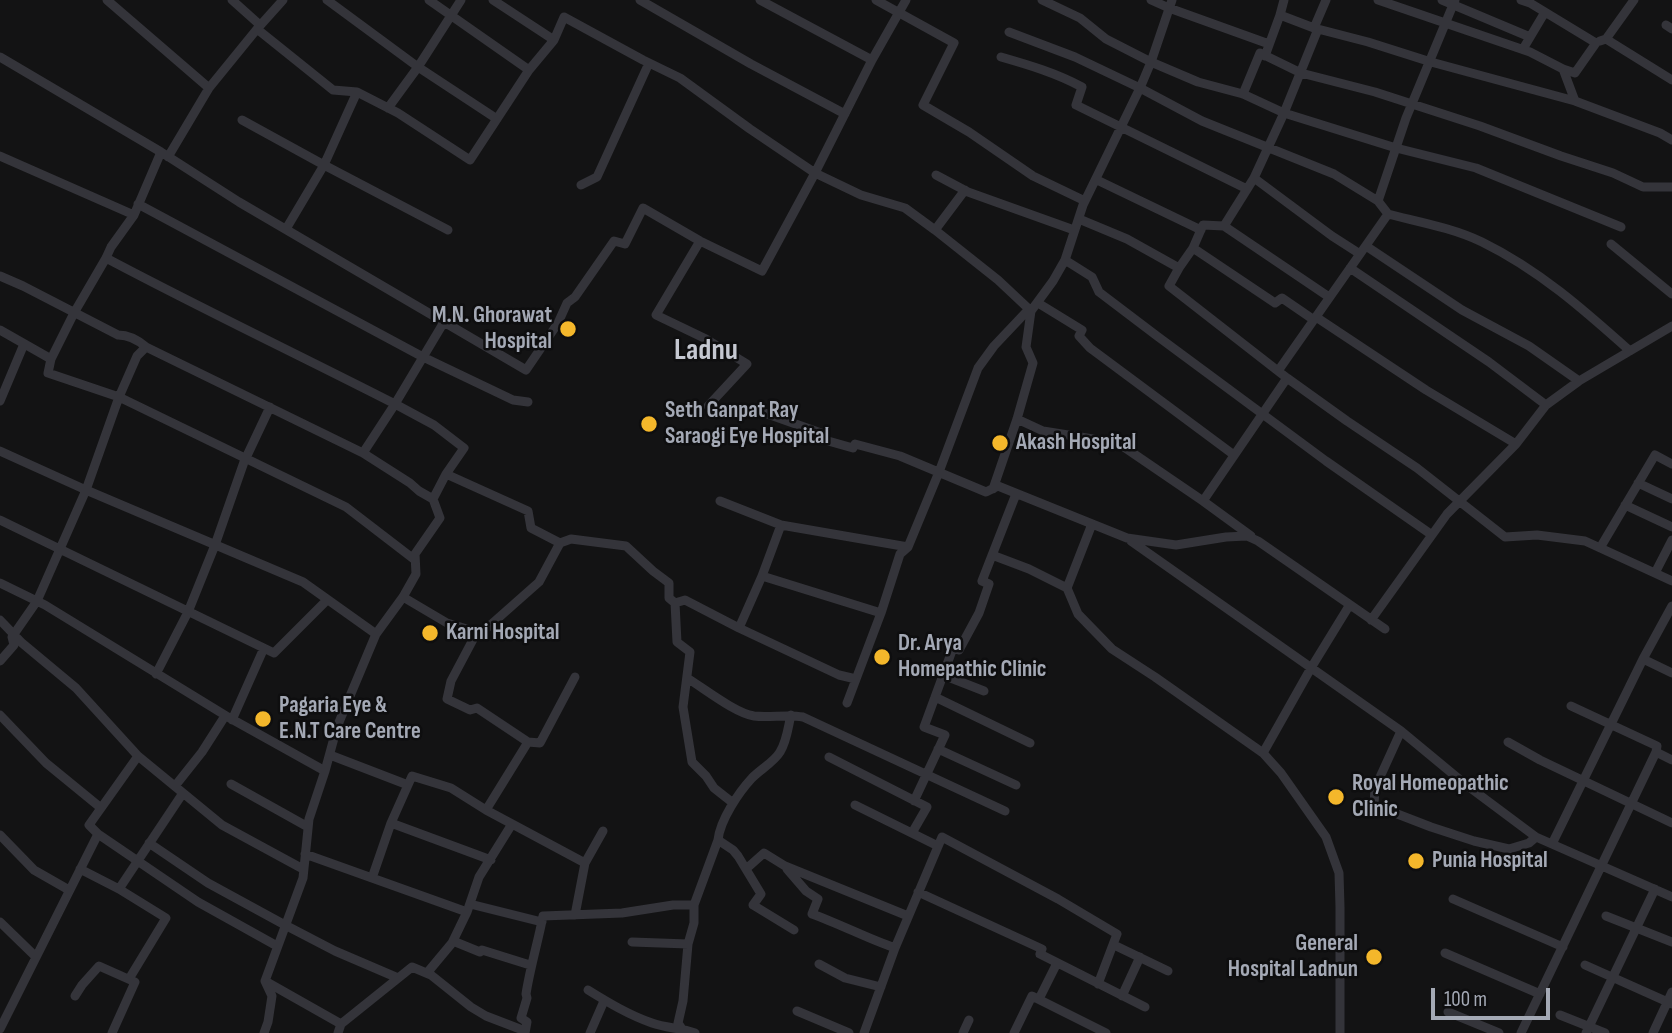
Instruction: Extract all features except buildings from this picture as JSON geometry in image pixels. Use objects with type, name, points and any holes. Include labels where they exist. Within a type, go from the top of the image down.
[{"type":"street","points":[[107,0],[209,88]]},
{"type":"street","points":[[232,0],[259,27],[333,90],[357,92],[388,108],[471,160],[529,70],[554,40],[564,17],[680,78],[814,173],[860,195],[905,208],[998,280],[1030,310]]},
{"type":"street","points":[[282,0],[209,88],[165,154],[134,215],[111,247],[74,313],[51,359],[48,373],[119,397],[346,507],[415,560]]},
{"type":"street","points":[[327,0],[418,67],[497,119]]},
{"type":"street","points":[[429,0],[529,70]]},
{"type":"street","points":[[388,108],[461,0]]},
{"type":"street","points":[[493,0],[554,40]]},
{"type":"street","points":[[640,0],[845,114]]},
{"type":"street","points":[[760,0],[872,60]]},
{"type":"street","points":[[876,0],[954,43],[923,105],[969,132],[1033,176],[1085,201]]},
{"type":"street","points":[[0,57],[165,154],[239,202],[526,370],[558,323],[567,303],[575,297],[614,241],[625,244],[643,208],[700,242],[762,271],[906,0]]},
{"type":"street","points":[[1042,0],[1080,18],[1107,39],[1198,82],[1243,94],[1284,113],[1396,148],[1476,168],[1621,227]]},
{"type":"street","points":[[1151,0],[1171,4],[1269,44]]},
{"type":"street","points":[[1265,56],[1284,0]]},
{"type":"street","points":[[1224,226],[1254,178],[1284,113],[1326,0]]},
{"type":"street","points":[[1378,0],[1524,49],[1575,73],[1596,43],[1606,39],[1634,0]]},
{"type":"street","points":[[1442,0],[1454,2],[1530,37]]},
{"type":"street","points":[[1521,0],[1596,43]]},
{"type":"street","points":[[1378,201],[1412,105],[1454,2]]},
{"type":"street","points":[[847,703],[900,554],[908,547],[978,369],[993,346],[1038,303],[1065,260],[1085,201],[1140,88],[1171,4]]},
{"type":"street","points":[[1524,49],[1545,12]]},
{"type":"street","points":[[1280,15],[1316,29],[1574,101],[1672,140]]},
{"type":"street","points":[[1009,32],[1075,57],[1202,121],[1334,174],[1378,201],[1388,214],[1432,225],[1480,242],[1542,276],[1630,351]]},
{"type":"street","points":[[1606,39],[1672,80]]},
{"type":"street","points":[[1243,94],[1259,53],[1301,73],[1375,92],[1480,125],[1613,173],[1643,187],[1672,187]]},
{"type":"street","points":[[1001,57],[1038,68],[1082,87],[1076,105],[1247,189]]},
{"type":"street","points":[[581,185],[597,177],[649,64]]},
{"type":"street","points":[[1563,69],[1574,101]]},
{"type":"street","points":[[286,229],[324,165],[357,92]]},
{"type":"street","points":[[242,120],[448,230]]},
{"type":"street","points":[[0,156],[134,215]]},
{"type":"street","points":[[936,175],[965,190],[1074,230]]},
{"type":"street","points":[[1254,178],[1332,236],[1363,250],[1462,310],[1529,346],[1579,381]]},
{"type":"street","points":[[1097,180],[1202,230]]},
{"type":"street","points":[[936,230],[965,190]]},
{"type":"street","points":[[138,204],[423,357],[513,400],[528,402]]},
{"type":"street","points":[[1278,371],[1388,214]]},
{"type":"street","points":[[1079,219],[1128,239],[1180,268]]},
{"type":"street","points":[[1329,297],[1224,226],[1203,225],[1193,248],[1169,286],[1287,378],[1417,468],[1505,537],[1537,536],[1585,541],[1672,581]]},
{"type":"street","points":[[700,242],[656,315],[706,339],[747,364],[708,406],[723,414],[759,411],[821,433],[821,439],[853,448],[855,444],[900,456],[986,492],[998,486],[1127,538],[1401,731],[1465,784],[1536,837],[1672,897]]},
{"type":"street","points":[[1611,244],[1672,294]]},
{"type":"street","points":[[1193,248],[1275,303],[1282,298],[1516,444]]},
{"type":"street","points":[[106,258],[433,425],[464,448],[433,499]]},
{"type":"street","points":[[1065,260],[1092,277],[1099,292],[1326,461],[1432,535]]},
{"type":"street","points":[[1350,268],[1489,362],[1546,405]]},
{"type":"street","points":[[0,276],[118,335],[126,335],[141,342],[146,347],[363,453],[433,499],[439,518],[415,554],[416,574],[376,634],[337,727],[309,819],[303,878],[264,981],[272,996],[264,1033]]},
{"type":"street","points":[[1038,303],[1082,330],[1079,336],[1090,348],[1234,455]]},
{"type":"street","points":[[993,489],[1033,363],[1026,347],[1030,310]]},
{"type":"street","points":[[363,453],[444,322]]},
{"type":"street","points":[[1371,620],[1447,513],[1516,444],[1546,405],[1579,381],[1672,326]]},
{"type":"street","points":[[0,330],[51,359]]},
{"type":"street","points":[[1663,331],[1672,336]]},
{"type":"street","points":[[0,401],[24,344]]},
{"type":"street","points":[[0,661],[14,645],[13,634],[37,601],[86,490],[119,397],[137,356],[146,347]]},
{"type":"street","points":[[1203,501],[1287,378]]},
{"type":"street","points":[[156,674],[188,612],[246,459],[270,407]]},
{"type":"street","points":[[1017,419],[1043,431],[1118,443],[1385,629]]},
{"type":"street","points":[[0,451],[303,582],[376,634]]},
{"type":"street","points":[[1600,548],[1655,455],[1672,464]]},
{"type":"street","points":[[446,474],[528,511],[531,528],[560,542],[571,539],[626,546],[669,583],[669,598],[676,603]]},
{"type":"street","points":[[1638,483],[1672,499]]},
{"type":"street","points":[[914,801],[945,735],[924,727],[953,648],[959,650],[979,612],[989,584],[982,581],[1016,494]]},
{"type":"street","points":[[720,501],[781,525],[908,547]]},
{"type":"street","points":[[1625,505],[1672,527]]},
{"type":"street","points":[[0,520],[274,653],[327,600]]},
{"type":"street","points":[[1067,589],[1092,524]]},
{"type":"street","points":[[739,628],[781,525]]},
{"type":"street","points":[[1127,538],[1176,545],[1226,537],[1247,536],[1258,541]]},
{"type":"street","points":[[1655,573],[1672,540]]},
{"type":"street","points":[[403,597],[447,623],[477,632],[487,628],[539,582],[560,542]]},
{"type":"street","points":[[992,555],[1029,569],[1067,589],[1078,614],[1112,649],[1263,753],[1281,773],[1326,837],[1339,873],[1340,1033]]},
{"type":"street","points":[[762,576],[881,613]]},
{"type":"street","points":[[0,583],[37,601],[228,718],[325,771]]},
{"type":"street","points":[[676,603],[685,600],[839,675],[856,679]]},
{"type":"street","points":[[676,603],[677,642],[690,652],[683,707],[692,762],[706,775],[714,788],[733,803]]},
{"type":"street","points":[[1263,753],[1349,606]]},
{"type":"street","points":[[1552,844],[1672,606]]},
{"type":"street","points":[[0,620],[76,688],[138,757],[222,825],[303,869]]},
{"type":"street","points":[[477,632],[451,681],[447,699],[470,710],[477,708],[528,742],[540,743],[575,677]]},
{"type":"street","points":[[175,786],[228,718],[264,648]]},
{"type":"street","points":[[1643,659],[1672,673]]},
{"type":"street","points":[[943,675],[984,691]]},
{"type":"street","points":[[687,678],[741,712],[755,716],[791,715],[803,718],[1005,811]]},
{"type":"street","points":[[935,697],[1030,743]]},
{"type":"street","points":[[1521,1033],[1657,746],[1571,706]]},
{"type":"street","points":[[0,715],[46,763],[101,808]]},
{"type":"street","points":[[682,1031],[678,1023],[683,1001],[688,944],[694,923],[694,905],[719,832],[733,803],[752,778],[780,754],[791,715]]},
{"type":"street","points":[[1401,731],[1375,788],[1374,805],[1431,827],[1509,849],[1529,843],[1536,837]]},
{"type":"street","points":[[485,810],[528,742]]},
{"type":"street","points":[[1508,742],[1540,761],[1672,823]]},
{"type":"street","points":[[938,749],[1016,785]]},
{"type":"street","points":[[1656,752],[1672,760]]},
{"type":"street","points":[[330,755],[408,785]]},
{"type":"street","points":[[138,757],[89,825],[98,834],[198,902],[277,946]]},
{"type":"street","points":[[829,757],[927,807],[912,833]]},
{"type":"street","points":[[372,878],[391,823],[412,776],[451,788],[485,810],[585,863]]},
{"type":"street","points":[[231,784],[308,827]]},
{"type":"street","points":[[119,890],[183,793]]},
{"type":"street","points":[[855,805],[937,846]]},
{"type":"street","points":[[391,823],[491,860]]},
{"type":"street","points":[[426,973],[453,941],[469,908],[479,877],[512,824]]},
{"type":"street","points":[[575,915],[585,863],[603,831]]},
{"type":"street","points":[[0,1029],[3,1015],[98,834]]},
{"type":"street","points":[[0,835],[34,870],[69,890]]},
{"type":"street","points":[[864,1033],[895,948],[942,837],[1046,892],[1117,934],[1098,984]]},
{"type":"street","points":[[718,840],[733,850],[761,894],[753,905],[794,930]]},
{"type":"street","points":[[149,843],[208,883],[285,925],[335,951],[398,978]]},
{"type":"street","points":[[746,869],[764,853],[785,866],[908,916]]},
{"type":"street","points":[[305,854],[469,908],[542,922]]},
{"type":"street","points":[[785,866],[806,891],[818,900],[812,914],[895,948]]},
{"type":"street","points":[[80,869],[166,918],[129,979]]},
{"type":"street","points":[[1588,1030],[1656,890]]},
{"type":"street","points":[[918,892],[1042,949],[1040,954],[1145,1007]]},
{"type":"street","points":[[1453,899],[1563,947]]},
{"type":"street","points":[[264,981],[340,1028],[412,967],[431,975],[486,1016],[525,1032],[527,1022],[521,1018],[527,998],[530,965],[536,953],[543,916],[622,913],[673,905],[694,905]]},
{"type":"street","points":[[1606,916],[1672,942]]},
{"type":"street","points":[[0,922],[35,957]]},
{"type":"street","points":[[453,941],[480,952],[482,950],[530,965]]},
{"type":"street","points":[[632,942],[688,944]]},
{"type":"street","points":[[1114,945],[1168,971]]},
{"type":"street","points":[[1445,953],[1540,994]]},
{"type":"street","points":[[1122,996],[1140,957]]},
{"type":"street","points":[[1039,999],[1057,963]]},
{"type":"street","points":[[819,964],[845,978],[881,987]]},
{"type":"street","points":[[1585,964],[1670,1003]]},
{"type":"street","points":[[75,996],[99,966],[135,982],[112,1033]]},
{"type":"street","points":[[588,990],[617,1009],[654,1024],[695,1033]]},
{"type":"street","points":[[1653,1033],[1670,1003],[1672,992]]},
{"type":"street","points":[[1014,1033],[1032,996],[1106,1033]]},
{"type":"street","points":[[590,1033],[604,1001]]},
{"type":"street","points":[[797,1011],[849,1033]]},
{"type":"street","points":[[1448,1012],[1499,1033]]},
{"type":"street","points":[[1560,1015],[1588,1030],[1605,1033]]},
{"type":"street","points":[[963,1033],[969,1020]]},
{"type":"place","name":"M.N. Ghorawat Hospital","points":[[568,329]]},
{"type":"place","name":"Seth Ganpat Ray Saraogi Eye Hospital","points":[[649,424]]},
{"type":"place","name":"Akash Hospital","points":[[1000,443]]},
{"type":"place","name":"Karni Hospital","points":[[430,633]]},
{"type":"place","name":"Dr. Arya Homepathic Clinic","points":[[882,657]]},
{"type":"place","name":"Pagaria Eye & E.N.T Care Centre","points":[[263,719]]},
{"type":"place","name":"Royal Homeopathic Clinic","points":[[1336,797]]},
{"type":"place","name":"Punia Hospital","points":[[1416,861]]},
{"type":"place","name":"General Hospital Ladnun","points":[[1374,957]]},
{"type":"district","name":"Ladnu","points":[[706,351]]}]
